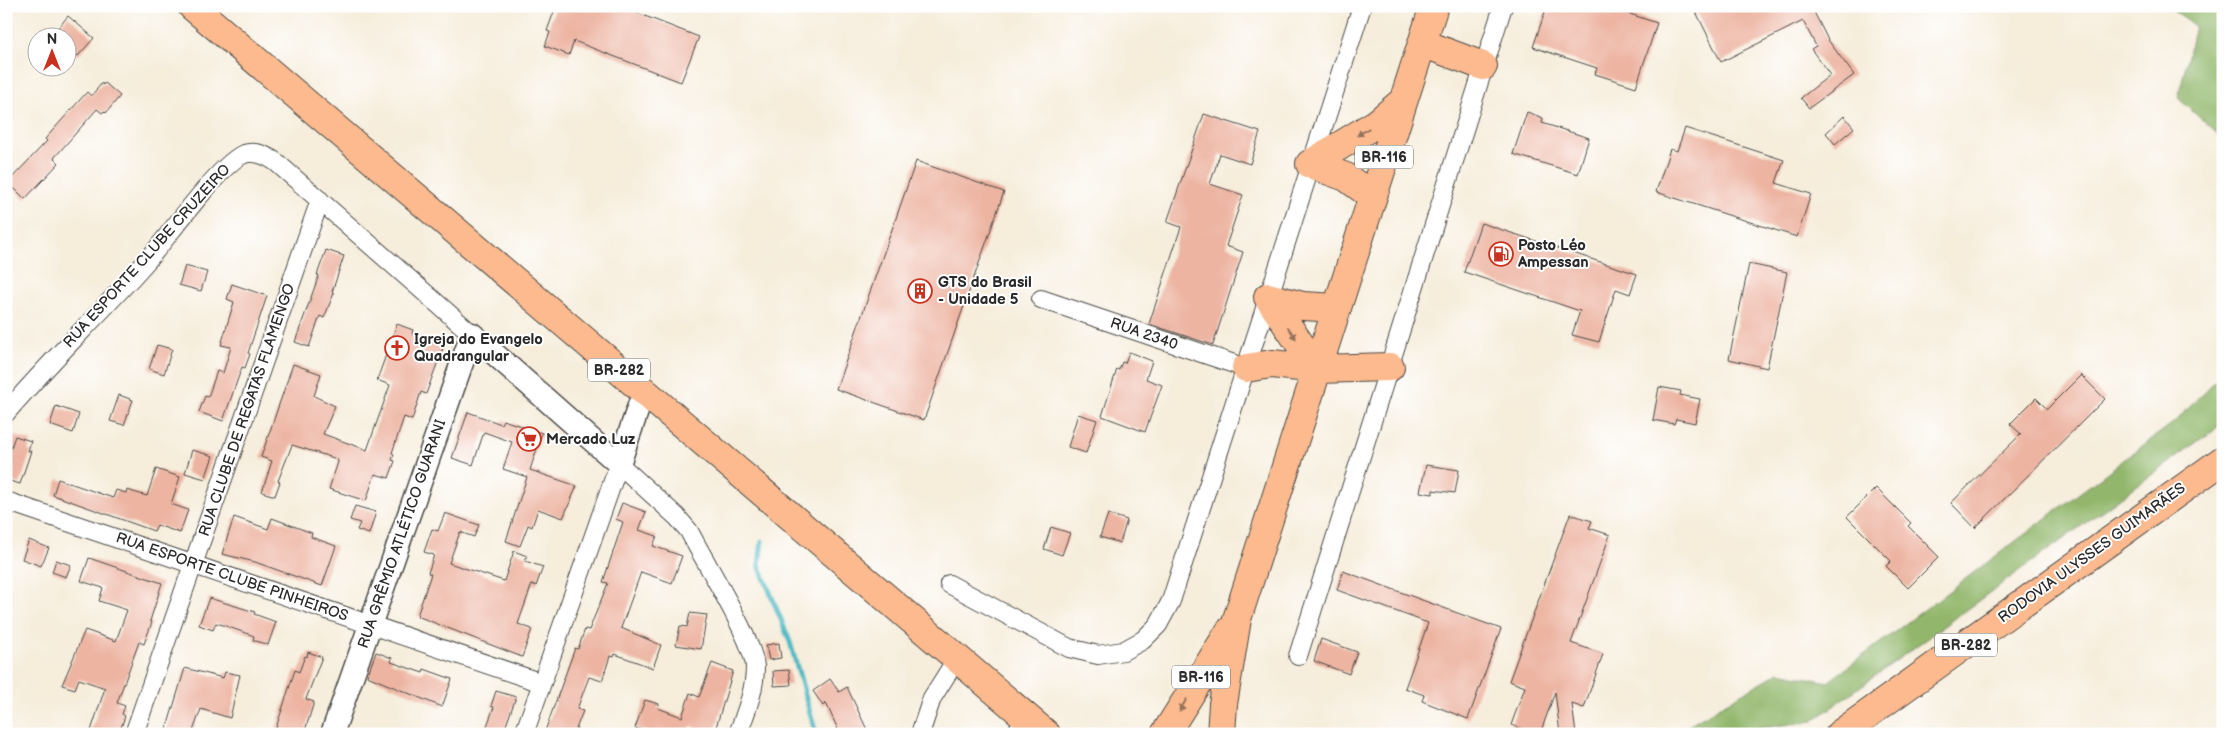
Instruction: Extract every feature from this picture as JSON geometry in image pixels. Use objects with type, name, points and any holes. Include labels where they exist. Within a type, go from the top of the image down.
[{"type":"highway","name":"BR-282","points":[[192,6],[957,658],[1030,728]]},
{"type":"highway","name":"BR-116","points":[[1221,734],[1223,704],[1237,619],[1434,6]]},
{"type":"highway","points":[[1422,43],[1483,66]]},
{"type":"highway","points":[[1310,164],[1377,123],[1402,102]]},
{"type":"highway","points":[[1310,164],[1346,177],[1372,196]]},
{"type":"highway","points":[[1268,297],[1317,369]]},
{"type":"highway","points":[[1268,297],[1303,306],[1337,308]]},
{"type":"highway","points":[[1246,368],[1272,364],[1317,369],[1390,367]]},
{"type":"highway","name":"RODOVIA ULYSSES GUIMARÃES","points":[[1840,734],[2223,460]]},
{"type":"highway","name":"BR-116","points":[[1165,734],[1237,619]]},
{"type":"street","points":[[949,584],[1069,648],[1098,654],[1123,651],[1143,640],[1158,625],[1171,601],[1362,6]]},
{"type":"street","points":[[1298,656],[1503,6]]},
{"type":"street","name":"RUA ESPORTE CLUBE CRUZEIRO","points":[[6,413],[149,259],[221,172],[244,154],[254,152],[276,162],[320,200]]},
{"type":"street","points":[[320,200],[619,464],[689,531],[749,644],[755,665],[753,692],[738,734]]},
{"type":"street","name":"RUA CLUBE DE REGATAS FLAMENGO","points":[[134,734],[320,200]]},
{"type":"street","name":"RUA 2340","points":[[1041,299],[1246,368]]},
{"type":"street","name":"RUA GRÊMIO ATLÉTICO GUARANI","points":[[332,734],[472,334]]},
{"type":"street","points":[[524,734],[644,392]]},
{"type":"street","name":"RUA ESPORTE CLUBE PINHEIROS","points":[[6,500],[542,683]]},
{"type":"street","points":[[920,734],[932,698],[957,658]]},
{"type":"green space","points":[[2166,6],[2223,6],[2223,139],[2178,98],[2195,26]]},
{"type":"green space","points":[[2223,373],[2223,423],[1813,721],[1741,731],[1737,734],[1673,734],[1779,672],[1828,682],[2177,420]]},
{"type":"building","points":[[556,6],[619,6],[699,37],[681,82],[574,41],[569,55],[545,46],[550,32],[547,31]]},
{"type":"building","points":[[1547,6],[1606,6],[1657,23],[1636,87],[1595,74],[1597,68],[1533,47]]},
{"type":"building","points":[[1693,6],[1811,6],[1828,40],[1854,75],[1809,108],[1801,98],[1830,75],[1811,49],[1816,46],[1803,21],[1721,62]]},
{"type":"building","points":[[68,16],[94,38],[78,56],[78,28],[58,28]]},
{"type":"building","points":[[102,83],[103,85],[105,83],[120,96],[106,113],[104,111],[102,113],[97,109],[54,158],[59,163],[25,199],[8,182],[47,141],[45,139],[87,92],[91,96]]},
{"type":"building","points":[[1527,112],[1543,118],[1542,123],[1589,138],[1578,174],[1513,154]]},
{"type":"building","points":[[1204,114],[1260,132],[1250,164],[1220,154],[1210,184],[1243,195],[1226,246],[1243,252],[1213,345],[1149,324],[1181,227],[1167,222]]},
{"type":"building","points":[[1844,116],[1854,128],[1835,144],[1826,133]]},
{"type":"building","points":[[1685,128],[1784,160],[1776,183],[1811,194],[1797,237],[1656,192],[1670,149],[1677,151]]},
{"type":"building","name":"GTS do Brasil - Unidade 5","points":[[916,161],[1004,192],[924,420],[836,389]]},
{"type":"building","points":[[1481,223],[1637,274],[1630,294],[1616,289],[1599,342],[1572,335],[1580,311],[1464,272]]},
{"type":"building","points":[[326,250],[344,256],[332,292],[334,293],[324,318],[320,316],[309,347],[295,342]]},
{"type":"building","points":[[1749,264],[1787,272],[1767,368],[1729,359]]},
{"type":"building","points":[[185,266],[207,272],[201,291],[179,285]]},
{"type":"building","points":[[232,284],[267,296],[248,353],[250,354],[245,368],[242,367],[223,421],[199,412],[205,396],[208,397],[217,371],[223,373],[231,347],[221,345],[234,302],[227,299]]},
{"type":"building","points":[[397,324],[413,330],[412,334],[444,345],[426,394],[421,392],[412,420],[404,417],[392,453],[394,454],[392,460],[395,461],[389,478],[375,474],[366,501],[329,489],[338,462],[337,459],[292,445],[278,481],[280,482],[275,496],[262,492],[272,461],[261,457],[293,364],[321,374],[314,396],[335,406],[323,434],[367,450],[390,385],[377,380]]},
{"type":"building","points":[[157,345],[172,349],[164,374],[149,369]]},
{"type":"building","points":[[1129,352],[1152,361],[1146,379],[1162,385],[1145,432],[1102,416],[1117,369],[1119,370],[1122,362],[1125,363]]},
{"type":"building","points":[[2081,375],[2105,399],[1975,528],[1951,503],[2021,434],[2010,424],[2036,398],[2047,409]]},
{"type":"building","points":[[1659,387],[1681,391],[1680,395],[1700,399],[1695,423],[1676,419],[1674,424],[1653,420]]},
{"type":"building","points":[[119,395],[133,400],[124,425],[110,421]]},
{"type":"building","points":[[56,406],[79,414],[73,433],[50,425]]},
{"type":"building","points":[[468,412],[501,424],[503,420],[542,433],[530,470],[577,486],[563,518],[538,509],[532,527],[528,525],[520,546],[506,541],[527,477],[503,469],[512,442],[484,432],[473,465],[452,458]]},
{"type":"building","points":[[1078,414],[1097,420],[1086,453],[1068,447]]},
{"type":"building","points":[[15,436],[31,441],[28,451],[31,451],[20,484],[6,480],[6,462]]},
{"type":"building","points":[[192,450],[213,456],[205,479],[185,473]]},
{"type":"building","points":[[1426,465],[1459,470],[1455,493],[1433,490],[1433,494],[1420,492]]},
{"type":"building","points":[[156,469],[180,477],[171,504],[188,510],[180,533],[157,525],[154,531],[53,495],[58,479],[113,498],[116,490],[126,493],[127,490],[147,496]]},
{"type":"building","points":[[1876,488],[1911,523],[1908,526],[1939,557],[1908,588],[1886,566],[1891,561],[1847,517]]},
{"type":"building","points":[[622,503],[646,512],[639,530],[657,536],[653,546],[682,556],[672,583],[641,572],[621,628],[661,645],[653,668],[615,654],[614,657],[610,656],[602,681],[589,677],[577,709],[583,711],[574,734],[544,734],[575,648],[578,649],[585,629],[589,630],[608,583],[603,582],[623,522],[616,519]]},
{"type":"building","points":[[355,506],[376,512],[369,534],[357,530],[360,523],[350,520]]},
{"type":"building","points":[[445,513],[479,525],[474,537],[460,532],[449,563],[504,581],[514,551],[527,556],[525,561],[543,567],[536,586],[532,584],[518,624],[532,629],[522,657],[417,616],[431,574],[428,573],[434,555],[424,552],[432,529],[438,531]]},
{"type":"building","points":[[1108,514],[1127,520],[1120,543],[1100,537]]},
{"type":"building","points":[[1570,514],[1592,521],[1589,528],[1610,535],[1571,643],[1603,654],[1584,708],[1572,704],[1576,734],[1560,734],[1555,692],[1540,734],[1537,734],[1511,725],[1525,687],[1509,681]]},
{"type":"building","points":[[234,517],[268,529],[272,518],[312,533],[311,537],[336,546],[322,586],[255,562],[222,554]]},
{"type":"building","points":[[1051,527],[1070,533],[1062,555],[1044,549]]},
{"type":"building","points":[[29,540],[49,548],[41,566],[22,559]]},
{"type":"building","points":[[89,558],[162,583],[144,644],[139,642],[117,703],[125,706],[122,714],[125,716],[119,734],[90,734],[105,688],[79,679],[75,689],[62,685],[85,630],[116,641],[127,610],[99,601],[103,588],[81,581]]},
{"type":"building","points":[[56,560],[71,565],[66,577],[52,572]]},
{"type":"building","points":[[1343,571],[1501,629],[1468,719],[1422,701],[1424,695],[1405,688],[1428,623],[1337,590]]},
{"type":"building","points":[[209,598],[255,612],[254,614],[276,622],[268,645],[253,640],[254,636],[223,625],[216,623],[213,630],[199,625]]},
{"type":"building","points":[[690,613],[707,615],[701,649],[676,645],[680,626],[687,627]]},
{"type":"building","points":[[1321,639],[1357,652],[1349,674],[1314,661]]},
{"type":"building","points":[[779,643],[781,658],[769,660],[766,645]]},
{"type":"building","points":[[308,652],[322,657],[306,699],[314,702],[304,734],[274,734],[295,670],[299,672]]},
{"type":"building","points":[[376,652],[392,658],[391,662],[423,673],[424,669],[452,679],[442,707],[367,676]]},
{"type":"building","points":[[712,663],[733,671],[714,734],[691,726],[688,734],[653,734],[635,728],[645,700],[659,704],[658,708],[682,717],[690,693],[699,697]]},
{"type":"building","points":[[185,668],[223,678],[225,672],[240,675],[230,718],[201,709],[192,734],[165,734]]},
{"type":"building","points":[[789,670],[791,685],[774,686],[773,671]]},
{"type":"building","points":[[830,679],[839,692],[847,687],[869,734],[840,734],[826,703],[823,706],[813,691]]},
{"type":"building","points":[[496,691],[516,697],[503,734],[484,734],[494,707],[491,706]]},
{"type":"waterway","points":[[762,541],[759,565],[790,642],[816,734]]},
{"type":"place","name":"Posto Léo Ampessan","points":[[1501,254]]},
{"type":"place","name":"GTS do Brasil - Unidade 5","points":[[920,291]]},
{"type":"place","name":"Igreja do Evangelo Quadrangular","points":[[397,348]]},
{"type":"place","name":"Mercado Luz","points":[[529,439]]}]
